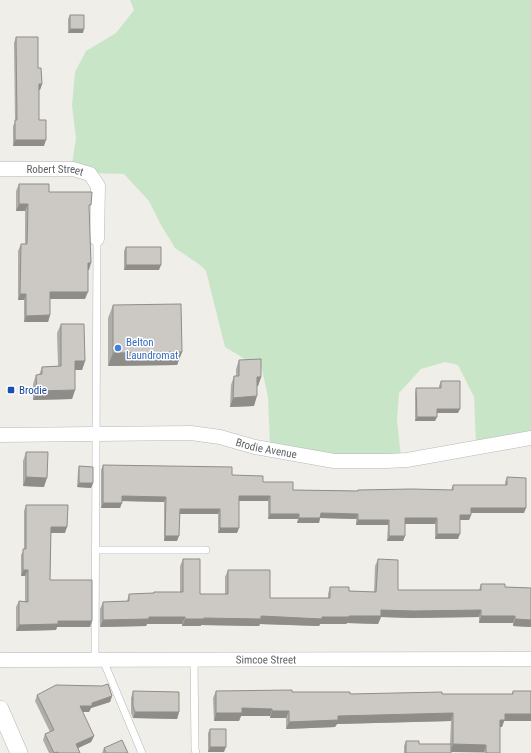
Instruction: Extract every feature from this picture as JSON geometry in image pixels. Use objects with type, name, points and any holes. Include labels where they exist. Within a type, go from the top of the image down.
[{"type":"street","name":"Robert Street","points":[[0,169],[73,169],[90,174],[98,186],[97,239]]},
{"type":"street","name":"Brodie Avenue","points":[[0,435],[191,432],[220,437],[255,447],[334,461],[408,460],[531,438]]},
{"type":"street","name":"Simcoe Street","points":[[0,660],[531,659]]},
{"type":"street","points":[[0,709],[19,753]]},
{"type":"lane","points":[[97,239],[95,550],[99,659],[142,753]]},
{"type":"lane","points":[[95,550],[206,550]]},
{"type":"lane","points":[[194,659],[194,749],[196,753]]},
{"type":"green space","points":[[130,0],[531,0],[531,435],[476,445],[474,397],[458,365],[445,362],[421,369],[399,393],[397,421],[401,457],[334,460],[270,446],[268,397],[261,365],[248,361],[225,347],[206,271],[200,265],[175,248],[149,201],[124,174],[92,173],[72,165],[76,138],[72,106],[75,72],[86,51],[116,33],[134,10]]},
{"type":"building","points":[[70,15],[84,15],[84,29],[70,29]]},
{"type":"building","points":[[16,37],[38,37],[38,68],[41,68],[42,84],[39,84],[39,120],[46,120],[46,140],[15,140],[15,120],[17,120]]},
{"type":"building","points":[[19,184],[49,184],[49,192],[92,192],[91,205],[89,205],[91,263],[88,263],[88,292],[50,292],[50,315],[26,316],[26,294],[20,294],[21,244],[27,244],[28,204],[19,204]]},
{"type":"building","points":[[126,247],[161,247],[161,265],[126,265]]},
{"type":"building","points":[[181,304],[182,352],[113,353],[113,305]]},
{"type":"building","points":[[61,324],[84,324],[85,361],[75,361],[75,390],[37,391],[36,375],[42,374],[42,367],[61,366]]},
{"type":"building","points":[[261,359],[261,377],[257,377],[257,396],[233,398],[234,376],[239,376],[239,360]]},
{"type":"building","points":[[441,381],[460,381],[460,409],[437,409],[437,417],[417,417],[416,388],[441,388]]},
{"type":"building","points":[[26,452],[48,452],[47,478],[26,477]]},
{"type":"building","points":[[103,465],[232,467],[232,475],[263,476],[263,482],[293,482],[293,490],[453,490],[453,485],[507,485],[507,477],[526,478],[526,508],[471,508],[471,515],[460,515],[460,534],[437,534],[437,518],[405,518],[405,536],[389,536],[389,520],[358,520],[358,514],[321,513],[320,518],[299,518],[299,514],[270,514],[270,496],[239,496],[239,528],[220,528],[220,509],[180,509],[179,536],[165,536],[166,497],[122,496],[122,503],[103,503]]},
{"type":"building","points":[[79,466],[93,467],[93,483],[79,483]]},
{"type":"building","points":[[26,505],[68,505],[67,527],[51,527],[50,580],[92,580],[92,621],[58,621],[58,624],[19,625],[19,601],[28,602],[28,570],[23,570],[23,549],[26,549]]},
{"type":"building","points":[[183,559],[200,559],[200,594],[228,594],[228,570],[270,570],[270,598],[330,598],[330,587],[349,587],[349,591],[376,592],[378,559],[398,560],[398,590],[481,590],[481,584],[505,584],[505,587],[531,588],[531,620],[515,619],[515,616],[481,616],[481,610],[381,610],[381,616],[322,617],[322,619],[261,616],[261,619],[185,619],[185,617],[149,617],[149,619],[103,620],[103,602],[129,601],[129,594],[183,592]]},
{"type":"building","points":[[108,684],[112,696],[92,703],[92,706],[80,706],[94,736],[76,744],[80,753],[54,753],[45,734],[54,730],[37,695],[56,685],[102,686]]},
{"type":"building","points":[[292,690],[292,692],[350,692],[350,694],[442,692],[442,694],[513,694],[513,691],[531,691],[531,714],[505,714],[505,720],[500,720],[500,753],[486,753],[486,745],[453,744],[453,713],[338,716],[338,720],[289,722],[289,711],[242,708],[242,713],[216,713],[216,691]]},
{"type":"building","points":[[133,691],[179,692],[179,712],[135,712],[133,706]]},
{"type":"building","points":[[210,729],[226,729],[226,747],[210,747]]},
{"type":"building","points":[[122,740],[128,753],[106,753],[104,748]]},
{"type":"building","points":[[406,741],[419,741],[419,744],[451,744],[451,753],[406,753]]},
{"type":"place","name":"Belton Laundromat","points":[[118,348]]},
{"type":"place","name":"Brodie","points":[[11,390]]}]
